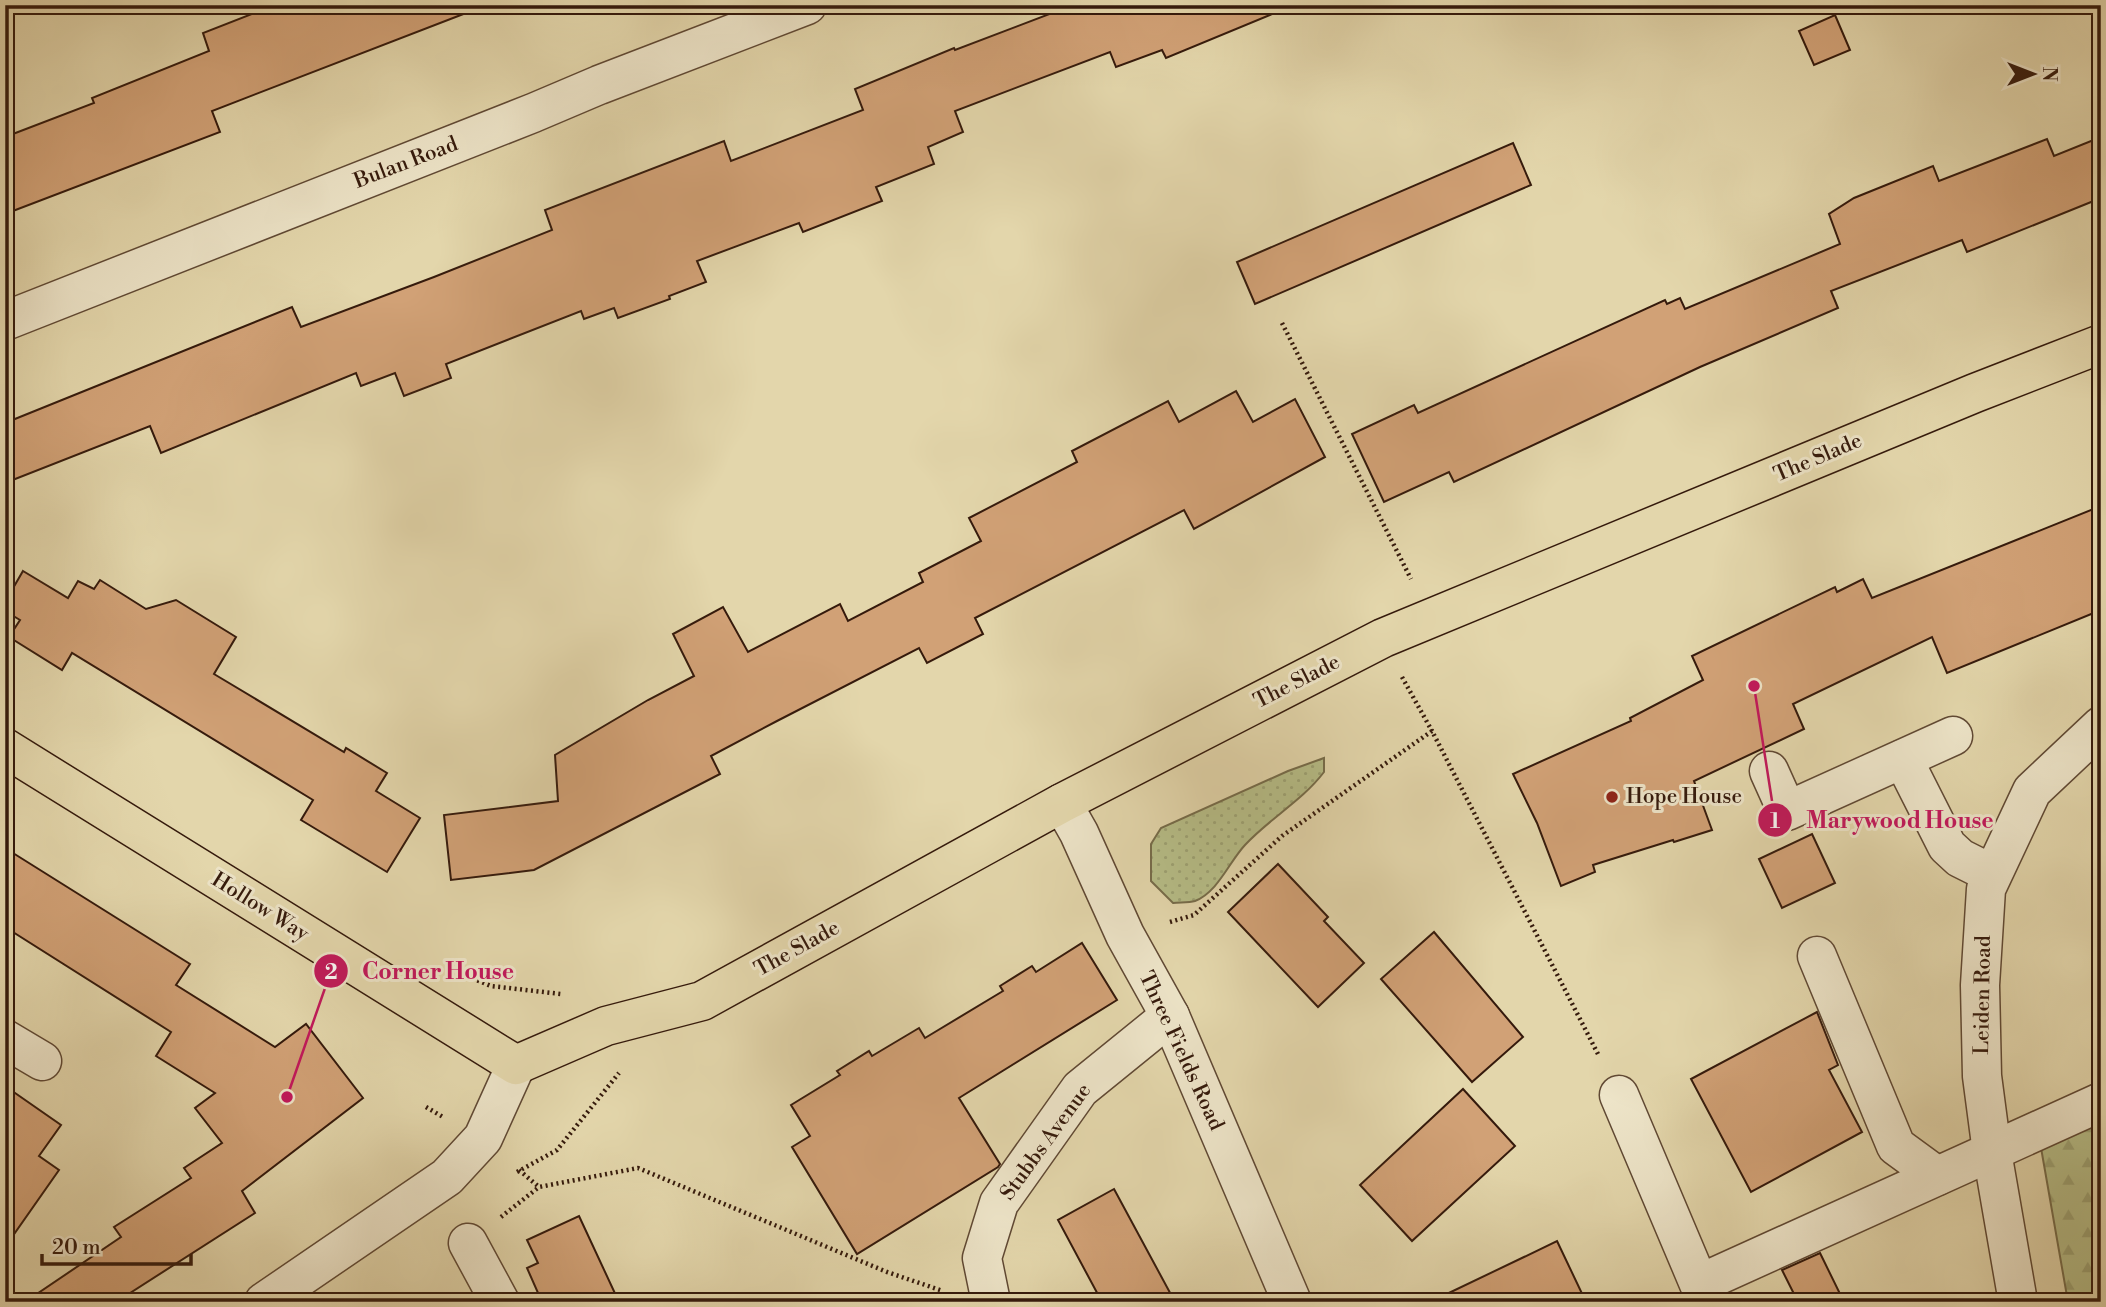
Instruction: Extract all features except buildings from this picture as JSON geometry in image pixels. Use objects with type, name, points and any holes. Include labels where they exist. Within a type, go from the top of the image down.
[{"type":"main road","name":"The Slade","points":[[516,1065],[606,1026],[702,1001],[1062,803],[1383,638],[1975,393],[2101,344]]},
{"type":"main road","name":"Hollow Way","points":[[5,748],[516,1065]]},
{"type":"street","name":"Bulan Road","points":[[5,321],[807,5]]},
{"type":"street","name":"Leiden Road","points":[[2018,1302],[1982,1076],[1980,985],[1986,889],[2032,791],[2101,726]]},
{"type":"street","points":[[1769,771],[1787,811],[1953,736]]},
{"type":"street","points":[[1903,759],[1947,846],[1960,858],[1992,874]]},
{"type":"street","name":"Three Fields Road","points":[[1062,803],[1079,833],[1125,935],[1170,1016],[1292,1302]]},
{"type":"street","points":[[1816,956],[1896,1146],[1937,1176]]},
{"type":"street","name":"Stubbs Avenue","points":[[991,1302],[982,1258],[999,1203],[1080,1089],[1170,1016]]},
{"type":"street","points":[[5,1039],[42,1061]]},
{"type":"street","points":[[264,1302],[447,1177],[482,1138],[516,1065]]},
{"type":"street","points":[[1619,1095],[1699,1284],[1714,1290],[1937,1176],[2101,1102]]},
{"type":"street","points":[[468,1243],[500,1302]]},
{"type":"path","points":[[1282,323],[1418,594],[1433,616]]},
{"type":"path","points":[[1383,638],[1619,1095]]},
{"type":"path","points":[[1125,935],[1194,915],[1282,836],[1432,731]]},
{"type":"path","points":[[445,967],[491,986],[548,994],[574,994]]},
{"type":"path","points":[[509,1178],[557,1150],[616,1074],[629,1070]]},
{"type":"path","points":[[520,1170],[539,1187],[638,1168],[887,1272],[950,1293]]},
{"type":"green space","points":[[1324,758],[1324,772],[1296,801],[1245,845],[1217,884],[1203,897],[1192,902],[1173,903],[1151,881],[1151,844],[1161,828],[1288,771]]},
{"type":"green space","points":[[2101,1114],[2101,1302],[2068,1302],[2040,1142]]},
{"type":"place","name":"Marywood House","points":[[1754,686]]},
{"type":"place","name":"Hope House","points":[[1612,797]]},
{"type":"place","name":"Corner House","points":[[287,1097]]}]
